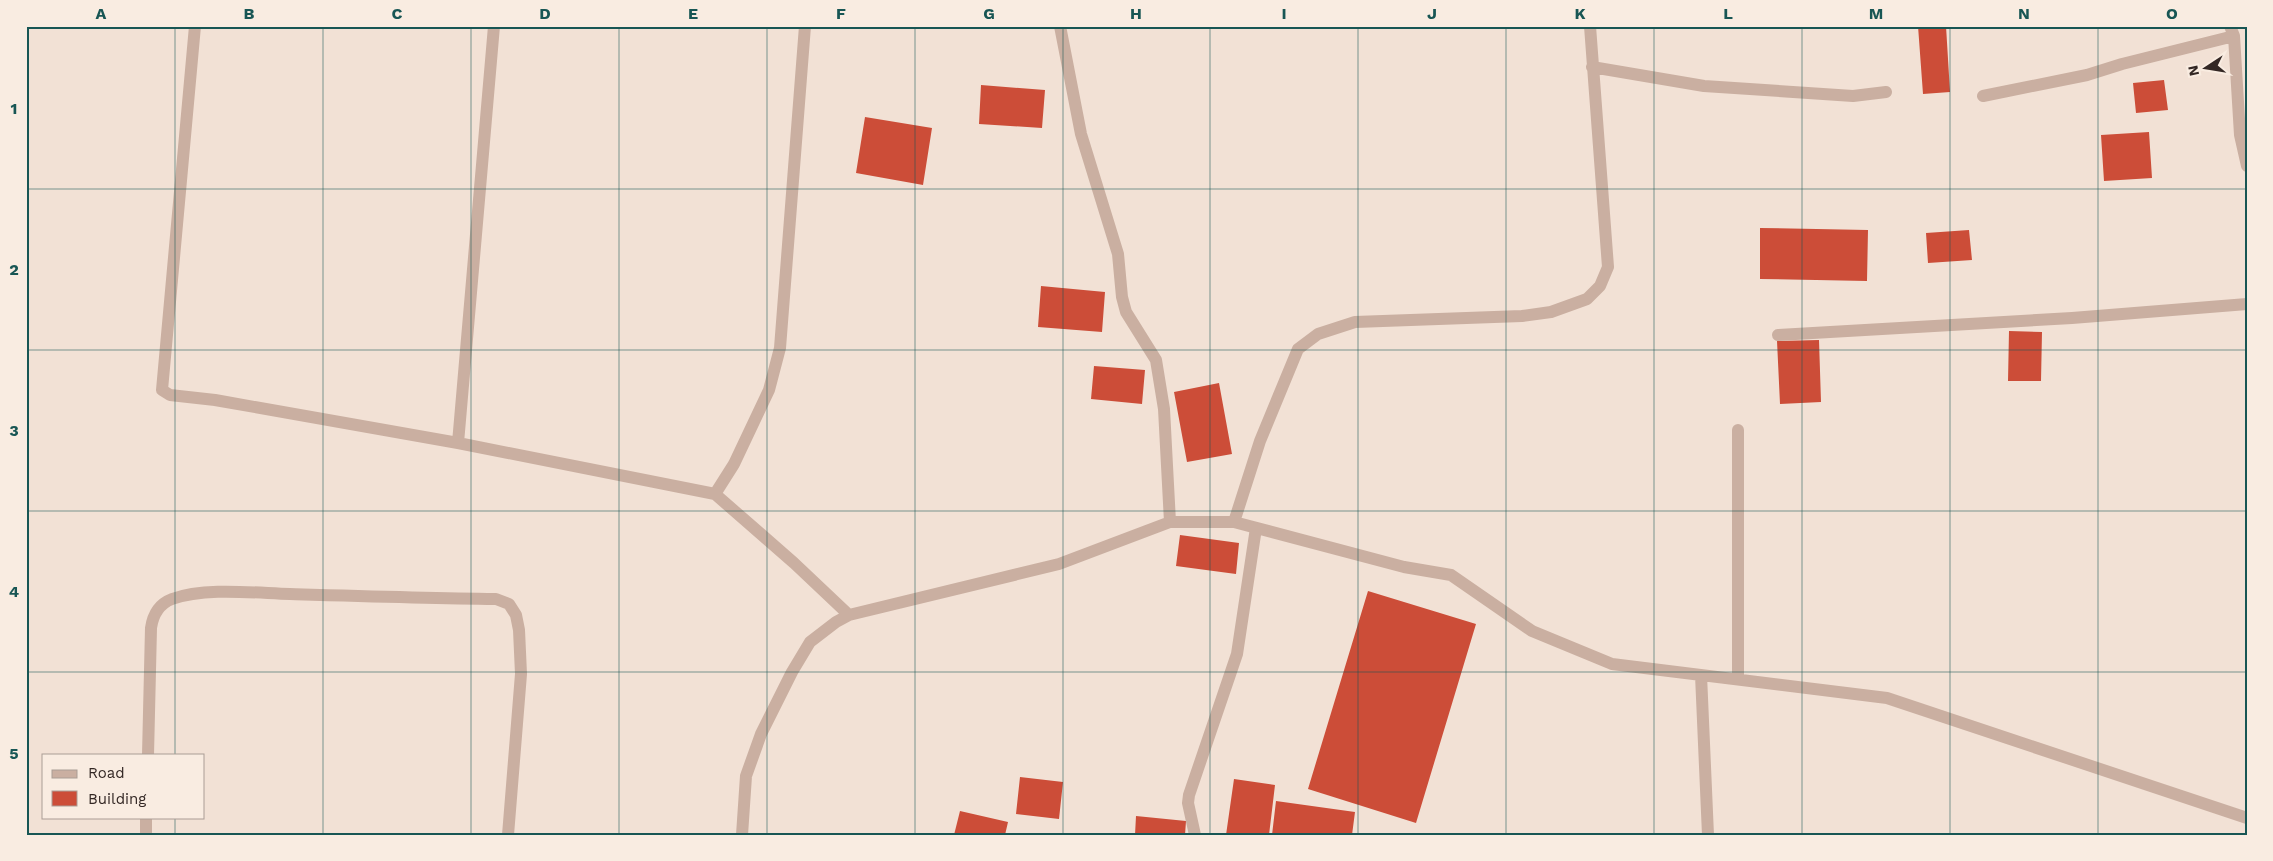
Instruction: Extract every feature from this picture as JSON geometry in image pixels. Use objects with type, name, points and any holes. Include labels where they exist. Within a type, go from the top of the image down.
[{"type":"street","points":[[195,26],[162,390],[170,395],[215,400],[458,443],[715,494],[794,563],[848,615]]},
{"type":"street","points":[[458,443],[494,26]]},
{"type":"street","points":[[715,494],[734,464],[769,390],[780,348],[805,26]]},
{"type":"street","points":[[1060,26],[1081,134],[1118,254],[1122,297],[1126,312],[1156,360],[1164,409],[1170,522]]},
{"type":"street","points":[[1234,522],[1260,441],[1298,349],[1318,334],[1355,322],[1522,316],[1551,312],[1587,299],[1600,286],[1608,267],[1590,26]]},
{"type":"street","points":[[1984,96],[2080,76],[2232,31],[2240,134],[2247,166]]},
{"type":"street","points":[[1592,67],[1704,86],[1853,96],[1886,92]]},
{"type":"street","points":[[1778,335],[2072,318],[2247,304]]},
{"type":"street","points":[[1738,430],[1738,679]]},
{"type":"street","points":[[742,835],[746,776],[761,734],[792,672],[810,642],[836,622],[848,615],[1059,564],[1170,522],[1234,522],[1404,567],[1451,575],[1532,630],[1612,664],[1887,698],[2247,818]]},
{"type":"street","points":[[1195,835],[1188,803],[1189,795],[1237,654],[1256,528]]},
{"type":"street","points":[[148,754],[152,617],[157,609],[171,600],[193,594],[243,593],[496,600],[509,604],[516,615],[520,647],[521,674],[508,835]]},
{"type":"street","points":[[1701,675],[1708,835]]},
{"type":"street","points":[[146,818],[146,835]]},
{"type":"building","points":[[1918,26],[1946,26],[1950,92],[1923,94]]},
{"type":"building","points":[[2164,80],[2168,110],[2136,113],[2133,83]]},
{"type":"building","points":[[981,85],[1045,90],[1042,128],[979,124]]},
{"type":"building","points":[[865,117],[932,128],[923,185],[856,173]]},
{"type":"building","points":[[2149,132],[2152,178],[2104,181],[2101,135]]},
{"type":"building","points":[[1760,228],[1868,230],[1867,281],[1760,279]]},
{"type":"building","points":[[1969,230],[1972,260],[1928,263],[1926,233]]},
{"type":"building","points":[[1041,286],[1105,292],[1102,332],[1038,327]]},
{"type":"building","points":[[2009,331],[2042,332],[2041,381],[2008,381]]},
{"type":"building","points":[[1819,340],[1821,402],[1780,404],[1777,341]]},
{"type":"building","points":[[1094,366],[1145,370],[1142,404],[1091,399]]},
{"type":"building","points":[[1219,383],[1232,454],[1187,462],[1174,392]]},
{"type":"building","points":[[1180,535],[1239,543],[1236,574],[1176,566]]},
{"type":"building","points":[[1368,591],[1476,624],[1416,823],[1308,789]]},
{"type":"building","points":[[1020,777],[1063,782],[1059,819],[1016,814]]},
{"type":"building","points":[[1234,779],[1275,785],[1269,835],[1226,835]]},
{"type":"building","points":[[1276,801],[1355,812],[1352,835],[1272,835]]},
{"type":"building","points":[[960,811],[1008,822],[1005,835],[954,835]]},
{"type":"building","points":[[1136,816],[1186,821],[1185,835],[1135,835]]}]
